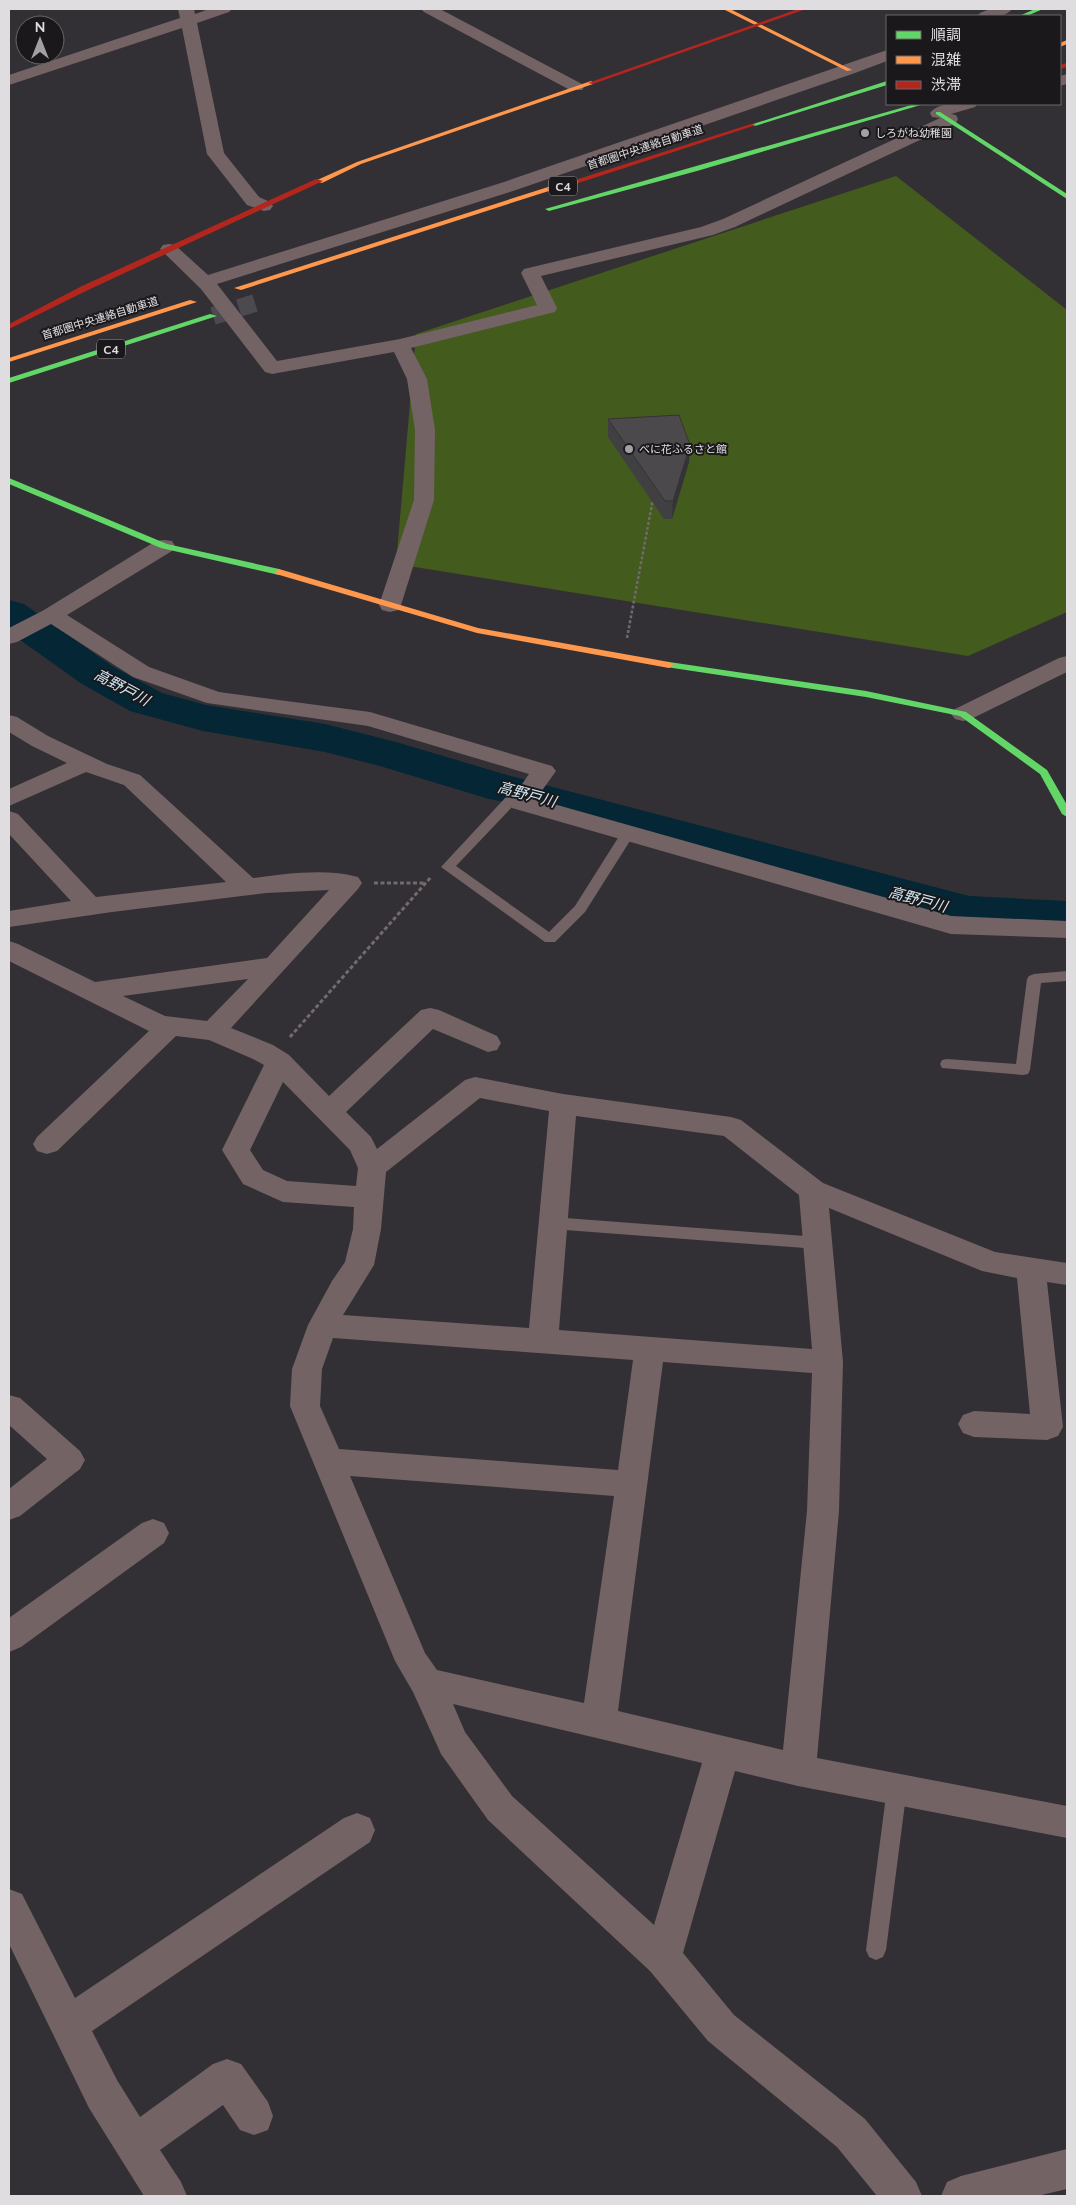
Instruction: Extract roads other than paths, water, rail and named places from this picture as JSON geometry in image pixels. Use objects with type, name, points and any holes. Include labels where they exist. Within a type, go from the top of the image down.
[{"type":"main road","points":[[726,9],[760,24],[849,70]]},
{"type":"main road","points":[[9,327],[85,288],[359,163],[803,9]]},
{"type":"main road","points":[[1025,15],[1040,9]]},
{"type":"main road","points":[[578,181],[886,68]]},
{"type":"main road","name":"首都圏中央連絡自動車道","points":[[238,288],[886,83]]},
{"type":"main road","name":"C4","points":[[846,114],[542,211],[695,170],[918,105]]},
{"type":"main road","points":[[944,116],[1067,197]]},
{"type":"main road","name":"首都圏中央連絡自動車道","points":[[9,360],[200,300]]},
{"type":"main road","name":"C4","points":[[9,381],[213,316]]},
{"type":"main road","points":[[9,481],[164,546],[280,572],[477,630],[623,658],[866,694],[963,714],[1044,772],[1067,814]]},
{"type":"street","points":[[9,80],[187,14],[224,9]]},
{"type":"street","points":[[429,9],[576,87]]},
{"type":"street","points":[[988,15],[1004,9]]},
{"type":"street","points":[[187,14],[216,154],[253,201],[264,206]]},
{"type":"street","points":[[204,282],[510,186],[849,70],[886,54]]},
{"type":"street","points":[[169,249],[204,282],[272,368],[400,345],[548,308],[530,273],[707,231],[729,223],[967,105]]},
{"type":"street","points":[[390,605],[424,500],[425,430],[417,379],[400,345]]},
{"type":"street","points":[[10,636],[52,615],[164,546]]},
{"type":"street","points":[[52,615],[141,672],[215,698],[370,719],[544,771],[521,803],[951,925],[1067,930]]},
{"type":"street","points":[[963,714],[1067,663]]},
{"type":"street","points":[[9,722],[40,741],[86,763],[132,780],[247,887]]},
{"type":"street","points":[[9,798],[86,763]]},
{"type":"street","points":[[9,819],[89,905]]},
{"type":"street","points":[[9,919],[89,905],[247,887],[324,880],[349,883],[275,966],[213,1031]]},
{"type":"street","points":[[9,950],[160,1026],[213,1031],[263,1052],[275,1060],[361,1144],[371,1183],[367,1229],[359,1265],[342,1289],[323,1325],[307,1369],[305,1406],[412,1661],[426,1683],[453,1743],[500,1808],[663,1958],[721,2028],[851,2133],[902,2196]]},
{"type":"street","points":[[92,991],[275,966]]},
{"type":"street","points":[[329,1112],[430,1017],[488,1043]]},
{"type":"street","points":[[47,1144],[170,1026]]},
{"type":"street","points":[[275,1060],[236,1150],[253,1178],[284,1191],[371,1183],[475,1087],[563,1104],[731,1127],[814,1190],[992,1263],[1067,1274]]},
{"type":"street","points":[[543,1340],[563,1104]]},
{"type":"street","points":[[798,1770],[823,1512],[828,1362],[814,1190]]},
{"type":"street","points":[[974,1424],[1047,1428],[1031,1268]]},
{"type":"street","points":[[323,1325],[828,1362]]},
{"type":"street","points":[[599,1722],[650,1348]]},
{"type":"street","points":[[9,1407],[69,1460],[9,1507]]},
{"type":"street","points":[[327,1461],[631,1484]]},
{"type":"street","points":[[9,1637],[153,1533]]},
{"type":"street","points":[[426,1683],[798,1770],[1067,1822]]},
{"type":"street","points":[[663,1958],[724,1752]]},
{"type":"street","points":[[68,2025],[357,1830]]},
{"type":"street","points":[[9,1906],[103,2094],[167,2196]]},
{"type":"street","points":[[134,2145],[227,2078],[254,2116]]},
{"type":"street","points":[[961,2196],[1067,2169]]},
{"type":"lane","points":[[521,803],[511,800],[448,867],[550,939],[580,909],[628,833]]},
{"type":"lane","points":[[947,1064],[1023,1070],[1034,979],[1067,976]]},
{"type":"lane","points":[[552,1223],[818,1243]]},
{"type":"lane","points":[[876,1950],[897,1788]]},
{"type":"waterway","name":"高野戸川","points":[[9,613],[97,675],[146,702],[203,718],[325,738],[396,756],[505,789],[512,789],[969,912],[1067,917]]},
{"type":"tunnel","points":[[213,316],[255,303]]},
{"type":"place","name":"しろがね幼稚園","points":[[865,133]]},
{"type":"place","name":"べに花ふるさと館","points":[[629,449]]}]
